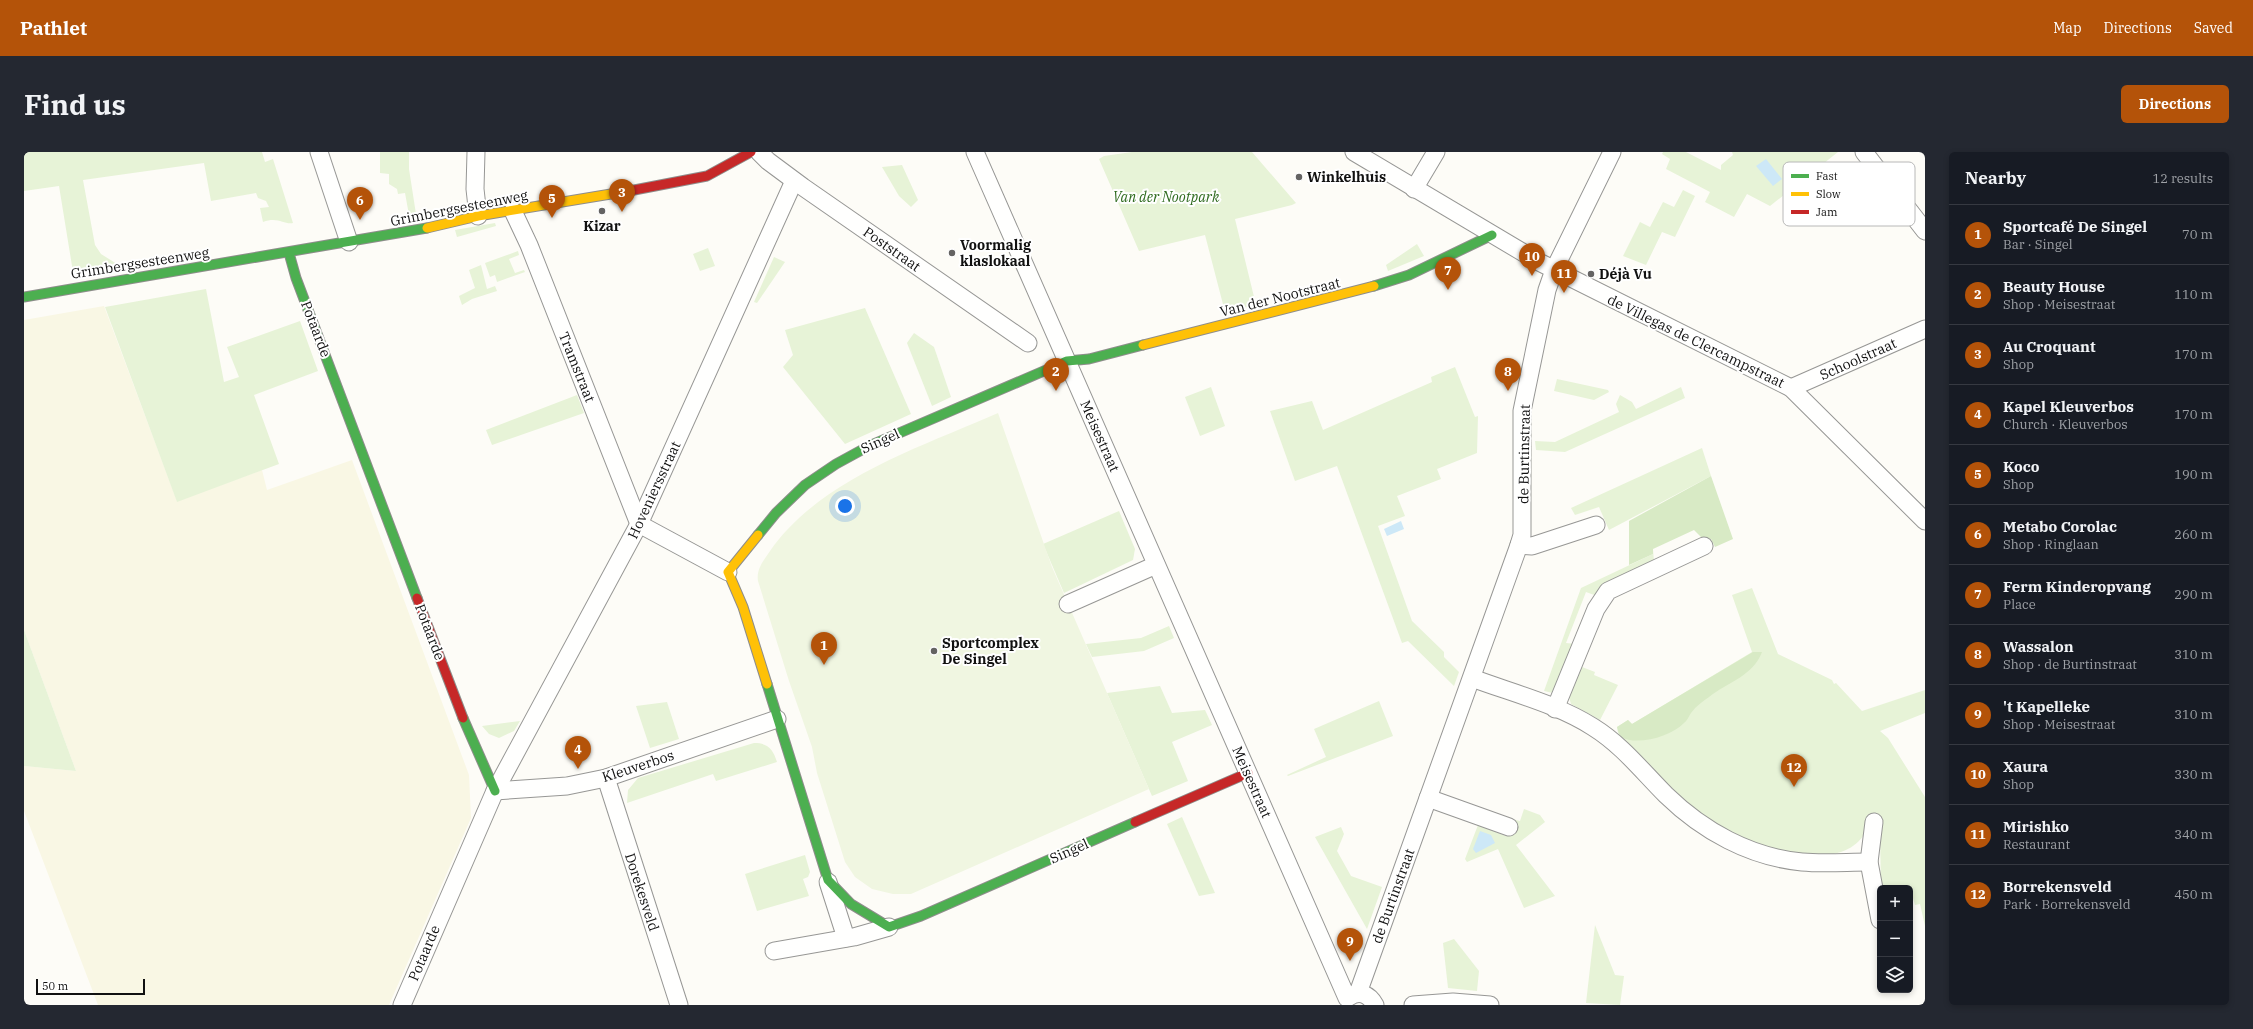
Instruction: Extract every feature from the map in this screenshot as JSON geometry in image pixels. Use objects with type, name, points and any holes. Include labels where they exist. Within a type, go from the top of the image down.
[{"type":"street","points":[[320,152],[350,242]]},
{"type":"street","points":[[476,152],[475,189],[478,216]]},
{"type":"street","name":"Grimbergsesteenweg","points":[[24,297],[289,253],[414,231],[478,216],[698,179],[751,152]]},
{"type":"street","name":"Poststraat","points":[[759,152],[794,181],[1028,343]]},
{"type":"street","name":"Meisestraat","points":[[976,152],[1156,565],[1349,999]]},
{"type":"street","name":"de Villegas de Clercampstraat","points":[[1354,152],[1414,189],[1554,270],[1791,388],[1925,521]]},
{"type":"street","points":[[1414,189],[1436,152]]},
{"type":"street","name":"de Burtinstraat","points":[[1349,999],[1428,798],[1520,545],[1522,532],[1522,411],[1547,290],[1554,270],[1612,152]]},
{"type":"street","points":[[1864,152],[1872,162]]},
{"type":"street","name":"Hoveniersstraat","points":[[495,791],[639,524],[794,181]]},
{"type":"street","name":"Tramstraat","points":[[513,211],[529,245],[639,524]]},
{"type":"street","points":[[1915,218],[1925,231]]},
{"type":"street","name":"Van der Nootstraat","points":[[1067,361],[1090,359],[1384,284],[1409,275],[1492,235]]},
{"type":"street","name":"Potaarde","points":[[289,253],[296,278],[465,724],[495,791],[402,1005]]},
{"type":"street","name":"Schoolstraat","points":[[1791,388],[1925,329]]},
{"type":"street","name":"Singel","points":[[728,572],[776,513],[805,485],[831,467],[869,446],[1067,361]]},
{"type":"street","points":[[639,524],[728,572],[743,607],[846,938]]},
{"type":"street","points":[[1520,545],[1532,546],[1596,525]]},
{"type":"street","points":[[1555,709],[1596,609],[1608,591],[1704,546]]},
{"type":"street","points":[[1068,604],[1156,565]]},
{"type":"street","points":[[1472,678],[1555,709],[1593,727],[1612,740],[1632,758],[1680,808],[1697,822],[1730,841],[1761,853],[1789,860],[1869,862]]},
{"type":"street","name":"Kleuverbos","points":[[495,791],[567,786],[606,778],[777,719]]},
{"type":"street","name":"Singel","points":[[774,951],[846,938],[889,927],[927,913],[1248,773]]},
{"type":"street","name":"Dorekesveld","points":[[606,778],[679,1005]]},
{"type":"street","points":[[1428,798],[1509,827]]},
{"type":"street","points":[[1874,822],[1869,862],[1877,904]]},
{"type":"street","points":[[828,880],[851,904],[889,927]]},
{"type":"street","points":[[1349,999],[1368,996],[1374,1005]]},
{"type":"street","points":[[1413,1005],[1453,1002],[1490,1005]]},
{"type":"shaded area","points":[[104,306],[177,501],[262,470],[267,490],[352,460],[469,775],[471,818],[389,1005],[98,1005],[24,811],[24,766],[76,771],[24,630],[24,320]]},
{"type":"green space","points":[[24,152],[262,152],[265,162],[273,159],[293,223],[277,220],[268,220],[263,222],[260,208],[269,207],[266,201],[258,198],[256,193],[211,201],[204,163],[83,180],[95,245],[101,254],[117,264],[73,272],[59,186],[24,191]]},
{"type":"green space","points":[[380,152],[409,152],[409,169],[416,214],[409,215],[405,193],[398,194],[397,189],[389,184],[389,174],[380,173]]},
{"type":"green space","name":"Van der Nootpark","points":[[1132,152],[1252,152],[1296,203],[1235,219],[1256,305],[1225,312],[1205,235],[1139,251],[1099,159],[1104,156]]},
{"type":"green space","points":[[1663,152],[1686,152],[1721,170],[1721,165],[1733,155],[1732,152],[1838,152],[1825,162],[1783,162],[1783,196],[1770,206],[1747,194],[1734,217],[1705,202],[1710,192],[1666,169],[1670,159],[1662,154]]},
{"type":"green space","points":[[902,165],[918,200],[911,207],[899,196],[882,167]]},
{"type":"green space","points":[[1683,190],[1695,196],[1675,237],[1662,232],[1646,265],[1623,256],[1640,222],[1650,227],[1663,202],[1674,207]]},
{"type":"green space","points":[[495,223],[496,226],[457,237],[455,230]]},
{"type":"green space","points":[[1417,244],[1424,256],[1388,271],[1386,265]]},
{"type":"green space","points":[[708,248],[715,266],[700,271],[693,254]]},
{"type":"green space","points":[[518,251],[519,255],[509,259],[515,273],[524,270],[525,272],[497,282],[495,275],[490,277],[485,263]]},
{"type":"green space","points":[[774,257],[785,262],[757,303],[754,302]]},
{"type":"green space","points":[[481,265],[487,289],[495,286],[497,291],[472,299],[462,305],[459,296],[475,288],[469,270]]},
{"type":"green space","points":[[206,289],[224,382],[239,377],[227,347],[300,321],[318,371],[254,395],[279,464],[177,502],[105,307]]},
{"type":"green space","points":[[865,308],[911,414],[845,444],[783,367],[793,355],[785,330]]},
{"type":"green space","points":[[914,333],[934,347],[951,397],[932,406],[907,343]]},
{"type":"green space","points":[[1455,367],[1475,417],[1478,416],[1477,453],[1437,469],[1441,479],[1397,496],[1405,516],[1378,526],[1412,621],[1444,652],[1444,657],[1459,672],[1454,686],[1408,641],[1402,643],[1337,466],[1295,481],[1270,411],[1312,401],[1323,430],[1432,382],[1431,377]]},
{"type":"green space","points":[[1557,379],[1608,390],[1609,392],[1594,400],[1554,391]]},
{"type":"green space","points":[[1211,387],[1225,426],[1200,436],[1185,397]]},
{"type":"green space","points":[[1681,387],[1685,398],[1565,452],[1536,450],[1535,441],[1555,442],[1619,412],[1616,404],[1620,395],[1632,402],[1636,409]]},
{"type":"green space","points":[[577,395],[584,413],[492,445],[486,430]]},
{"type":"green space","name":"Sportcomplex De Singel","points":[[998,413],[1052,567],[1149,789],[911,894],[893,894],[872,889],[855,877],[845,862],[817,773],[812,747],[789,681],[758,581],[758,573],[770,551],[791,526],[816,504],[844,485],[905,453]]},
{"type":"green space","points":[[1702,448],[1711,476],[1609,530],[1599,507],[1575,515],[1571,508]]},
{"type":"green space","points":[[1711,476],[1733,539],[1715,547],[1711,539],[1702,538],[1694,530],[1653,549],[1653,554],[1629,565],[1629,521]]},
{"type":"green space","points":[[1119,511],[1135,549],[1133,560],[1064,593],[1043,544]]},
{"type":"green space","points":[[1653,549],[1654,562],[1597,596],[1586,592],[1566,643],[1576,644],[1553,693],[1544,691],[1581,588],[1653,554]]},
{"type":"green space","points":[[1752,588],[1778,654],[1832,680],[1834,684],[1836,683],[1862,711],[1925,690],[1925,713],[1880,731],[1888,738],[1925,797],[1925,926],[1920,904],[1915,905],[1913,898],[1913,885],[1881,885],[1880,835],[1865,833],[1852,847],[1834,854],[1814,856],[1768,848],[1746,840],[1712,823],[1694,810],[1628,745],[1618,733],[1617,727],[1628,720],[1632,724],[1752,652],[1732,595]]},
{"type":"green space","points":[[1169,626],[1174,638],[1144,651],[1092,657],[1086,644],[1141,638]]},
{"type":"green space","points":[[24,630],[76,771],[24,766]]},
{"type":"green space","points":[[1753,652],[1762,652],[1753,667],[1700,704],[1678,728],[1654,739],[1636,741],[1627,740],[1620,737],[1617,727],[1628,720],[1632,724]]},
{"type":"green space","points":[[1582,667],[1595,672],[1594,675],[1618,685],[1600,720],[1571,704],[1569,697]]},
{"type":"green space","points":[[1160,686],[1172,713],[1205,710],[1212,725],[1172,742],[1188,781],[1152,796],[1107,693]]},
{"type":"green space","points":[[1379,701],[1393,736],[1288,776],[1287,775],[1326,757],[1314,729]]},
{"type":"green space","points":[[667,702],[679,739],[650,748],[636,706]]},
{"type":"green space","points":[[520,721],[514,731],[499,738],[489,734],[482,726]]},
{"type":"green space","points":[[754,743],[763,744],[772,750],[777,762],[716,781],[713,774],[627,803],[628,790],[638,778]]},
{"type":"green space","points":[[1524,809],[1540,815],[1545,822],[1516,845],[1555,896],[1524,908],[1498,849],[1467,862],[1465,859],[1478,825],[1506,836],[1512,819],[1520,821]]},
{"type":"green space","points":[[1182,817],[1215,893],[1199,896],[1167,824]]},
{"type":"green space","points":[[1341,827],[1344,834],[1337,851],[1351,876],[1382,887],[1367,929],[1315,837]]},
{"type":"green space","points":[[805,855],[810,872],[808,877],[803,879],[809,896],[757,911],[745,874]]},
{"type":"green space","points":[[1595,925],[1615,975],[1624,976],[1620,1005],[1586,1003]]},
{"type":"green space","points":[[1454,939],[1479,971],[1477,991],[1448,988],[1443,943]]},
{"type":"water","points":[[1766,159],[1782,179],[1773,186],[1756,166]]},
{"type":"water","points":[[1401,521],[1404,529],[1387,536],[1384,529]]},
{"type":"water","points":[[1480,831],[1491,835],[1495,843],[1476,853],[1473,849]]},
{"type":"traffic: fast","points":[[24,297],[427,228]]},
{"type":"traffic: fast","points":[[1374,286],[1409,275],[1492,235]]},
{"type":"traffic: fast","points":[[289,253],[296,278],[417,598]]},
{"type":"traffic: fast","points":[[758,535],[776,513],[805,485],[836,464],[869,446],[1067,361],[1089,359],[1143,345]]},
{"type":"traffic: fast","points":[[767,684],[828,880],[851,904],[889,927],[921,916],[1135,822]]},
{"type":"traffic: fast","points":[[463,718],[495,791]]},
{"type":"traffic: slow","points":[[427,228],[478,216],[629,191]]},
{"type":"traffic: slow","points":[[1143,345],[1374,286]]},
{"type":"traffic: slow","points":[[758,535],[728,572],[743,607],[767,684]]},
{"type":"traffic: jam","points":[[629,191],[707,176],[751,152]]},
{"type":"traffic: jam","points":[[417,598],[463,718]]},
{"type":"traffic: jam","points":[[1135,822],[1248,773]]},
{"type":"place","name":"Winkelhuis","points":[[1299,177]]},
{"type":"place","name":"Kizar","points":[[602,211]]},
{"type":"place","name":"Au Croquant","points":[[622,212]]},
{"type":"place","name":"Koco","points":[[552,218]]},
{"type":"place","name":"Metabo Corolac","points":[[360,220]]},
{"type":"place","name":"Voormalig klaslokaal","points":[[952,253]]},
{"type":"place","name":"Déjà Vu","points":[[1591,274]]},
{"type":"place","name":"Xaura","points":[[1532,276]]},
{"type":"place","name":"Ferm Kinderopvang","points":[[1448,290]]},
{"type":"place","name":"Mirishko","points":[[1564,293]]},
{"type":"place","name":"Beauty House","points":[[1056,391]]},
{"type":"place","name":"Wassalon","points":[[1508,391]]},
{"type":"place","name":"Sportcomplex De Singel","points":[[934,651]]},
{"type":"place","name":"Sportcafé De Singel","points":[[824,665]]},
{"type":"place","name":"Kapel Kleuverbos","points":[[578,769]]},
{"type":"place","name":"Borrekensveld","points":[[1794,787]]},
{"type":"place","name":"'t Kapelleke","points":[[1350,961]]}]
